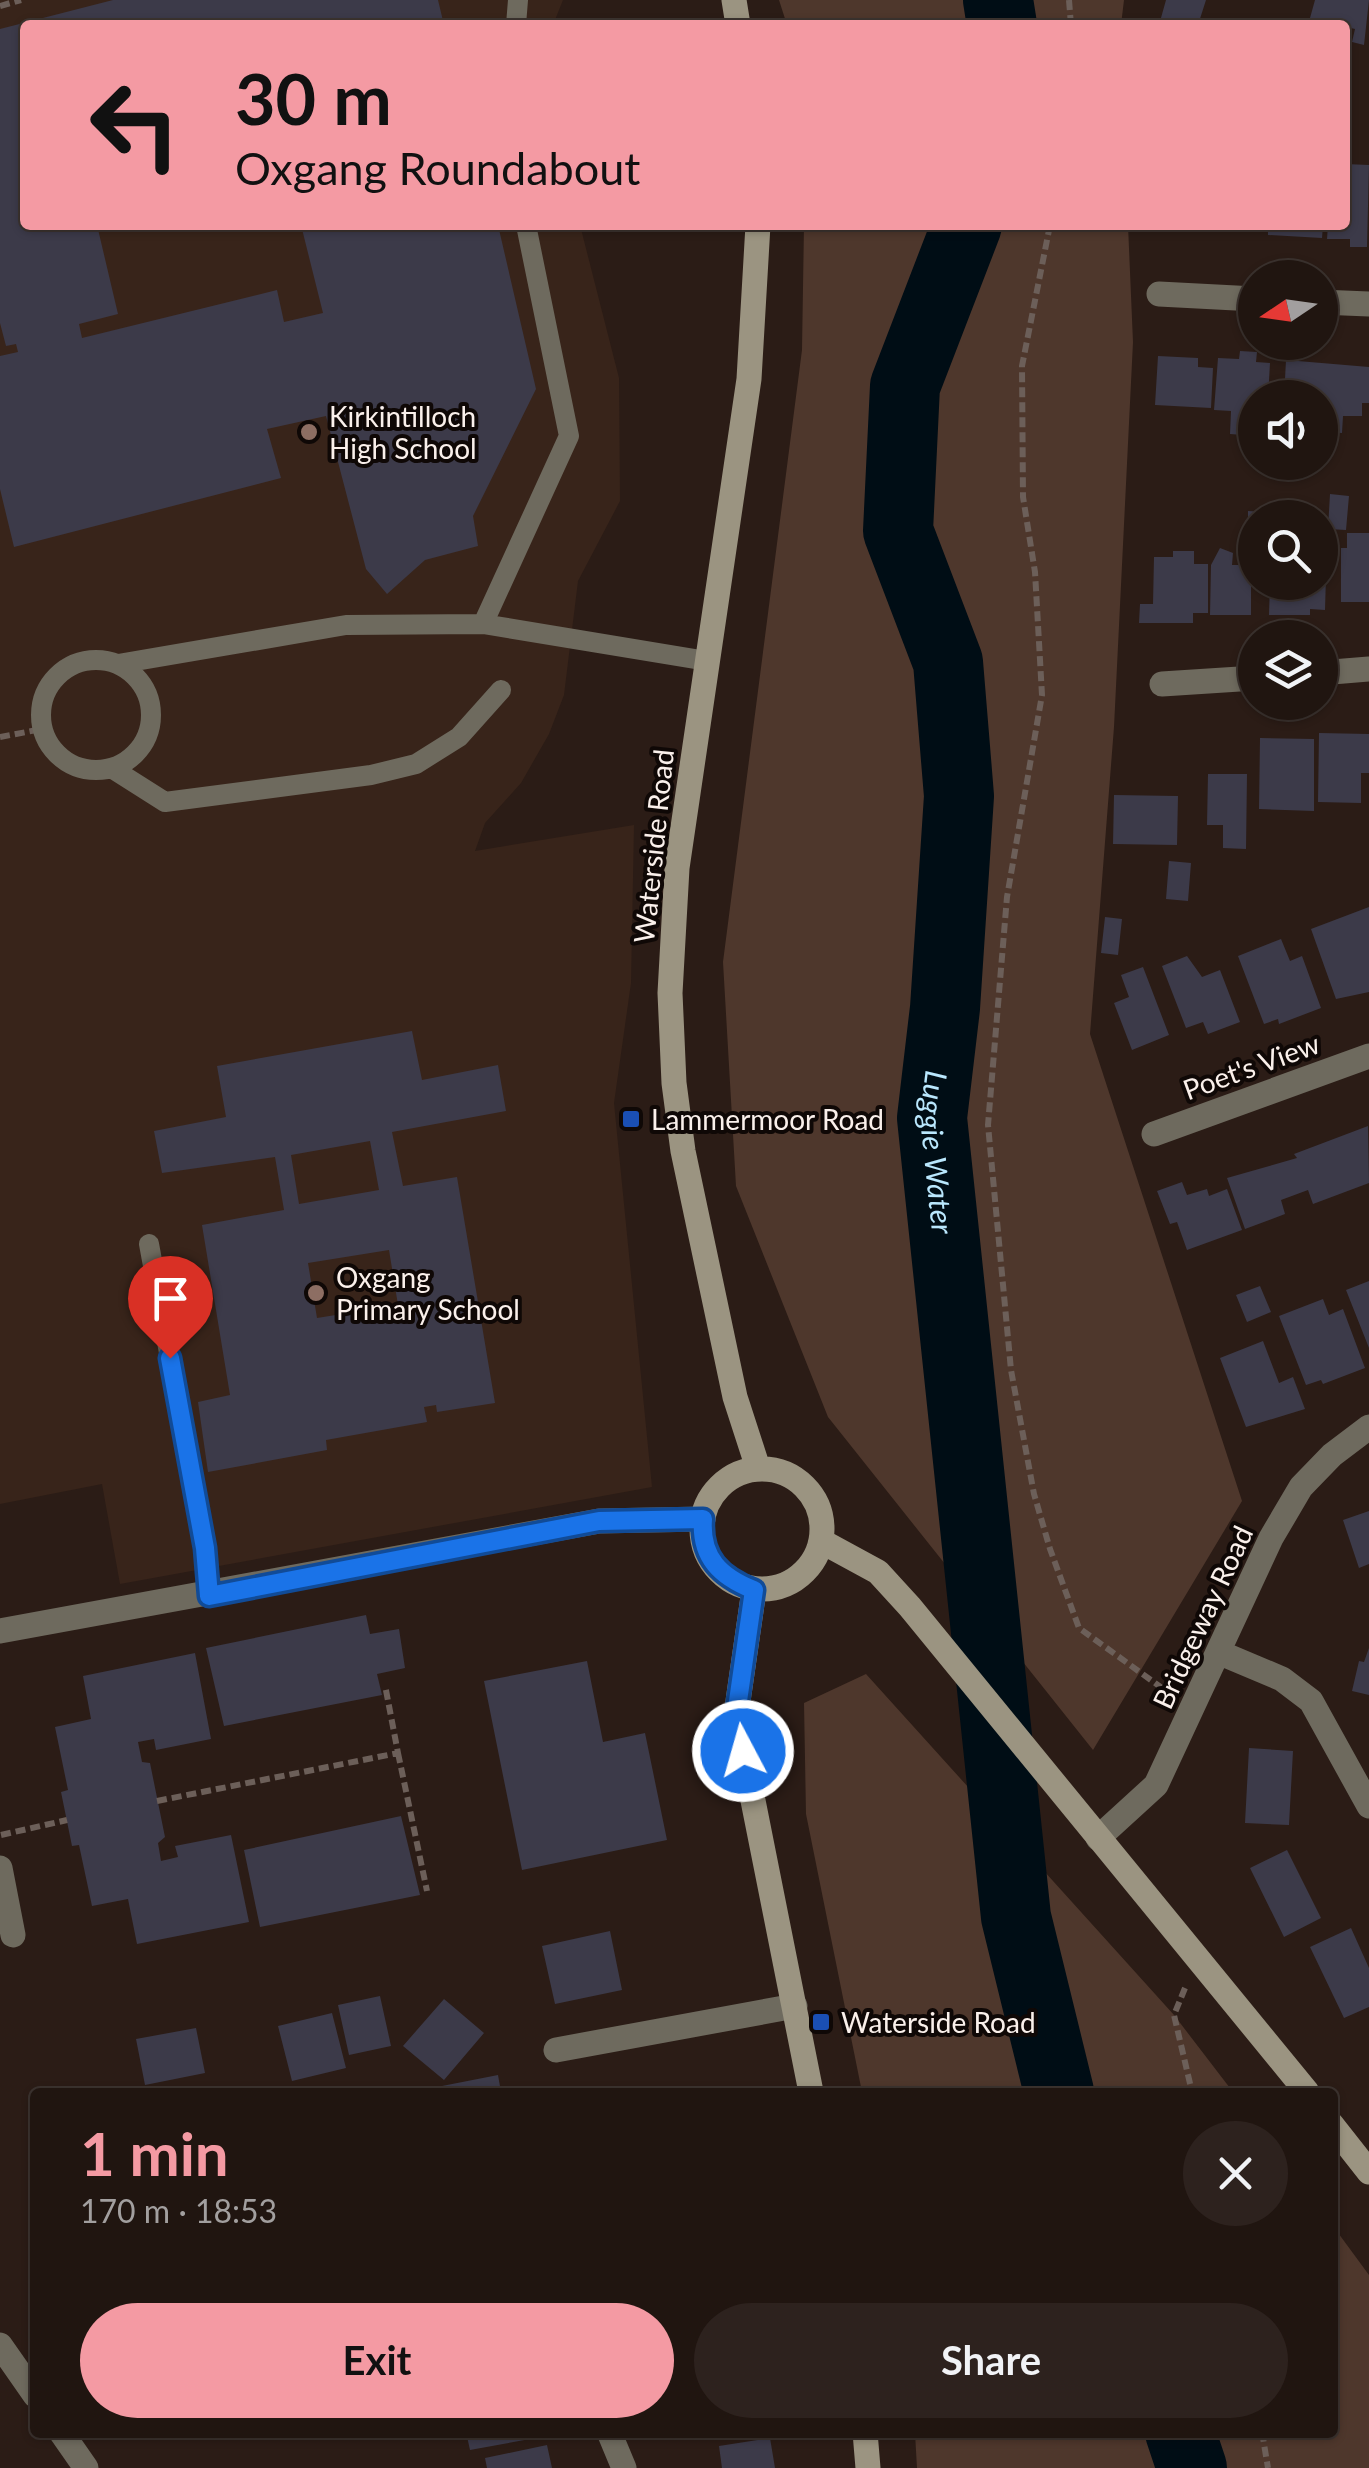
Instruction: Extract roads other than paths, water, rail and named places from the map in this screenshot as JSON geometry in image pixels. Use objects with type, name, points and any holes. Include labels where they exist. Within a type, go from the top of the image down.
[{"type":"main road","name":"Waterside Road","points":[[758,230],[749,378],[676,884],[670,994],[674,1083],[723,1342],[758,1468]]},
{"type":"main road","points":[[758,1468],[788,1474],[805,1486],[817,1502],[821,1541],[804,1574],[776,1589],[754,1590],[730,1580],[714,1566],[706,1552],[703,1519],[721,1485],[758,1468]]},
{"type":"main road","points":[[821,1541],[878,1572],[910,1607],[1304,2088]]},
{"type":"main road","points":[[754,1590],[736,1715],[810,2088]]},
{"type":"main road","points":[[1338,2132],[1369,2172]]},
{"type":"main road","points":[[866,2438],[868,2468]]},
{"type":"street","points":[[1159,294],[1238,298]]},
{"type":"street","points":[[1338,303],[1369,304]]},
{"type":"street","points":[[1338,672],[1369,670]]},
{"type":"street","points":[[1162,684],[1238,679]]},
{"type":"street","name":"Poet's View","points":[[1154,1134],[1369,1056]]},
{"type":"street","name":"Bridgeway Road","points":[[1098,1838],[1156,1786],[1271,1538],[1301,1487],[1332,1455],[1369,1428]]},
{"type":"street","points":[[0,1631],[209,1596],[599,1521],[703,1519]]},
{"type":"street","points":[[1218,1652],[1282,1679],[1311,1701],[1369,1806]]},
{"type":"street","points":[[0,1868],[13,1935]]},
{"type":"street","points":[[556,2050],[794,2006]]},
{"type":"street","points":[[0,2345],[30,2388]]},
{"type":"street","points":[[65,2438],[86,2468]]},
{"type":"street","points":[[612,2438],[624,2468]]},
{"type":"lane","points":[[484,624],[570,436],[527,230]]},
{"type":"lane","points":[[118,664],[146,691],[150,728],[130,760],[112,769],[76,768],[49,746],[40,712],[54,679],[84,661],[118,664],[346,625],[484,624],[707,660]]},
{"type":"lane","points":[[112,769],[165,802],[371,775],[416,764],[459,737],[502,690]]},
{"type":"lane","points":[[150,1244],[205,1548],[209,1596]]},
{"type":"waterway","name":"Luggie Water","points":[[998,0],[1001,20]]},
{"type":"waterway","name":"Luggie Water","points":[[965,230],[905,386],[898,531],[948,662],[959,796],[945,1008],[932,1118],[1016,1917],[1058,2088]]},
{"type":"waterway","name":"Luggie Water","points":[[1182,2438],[1192,2468]]},
{"type":"place","name":"Kirkintilloch High School","points":[[309,432]]},
{"type":"place","name":"Lammermoor Road","points":[[631,1119]]},
{"type":"place","name":"Oxgang Primary School","points":[[316,1293]]},
{"type":"place","name":"Waterside Road","points":[[821,2022]]}]
